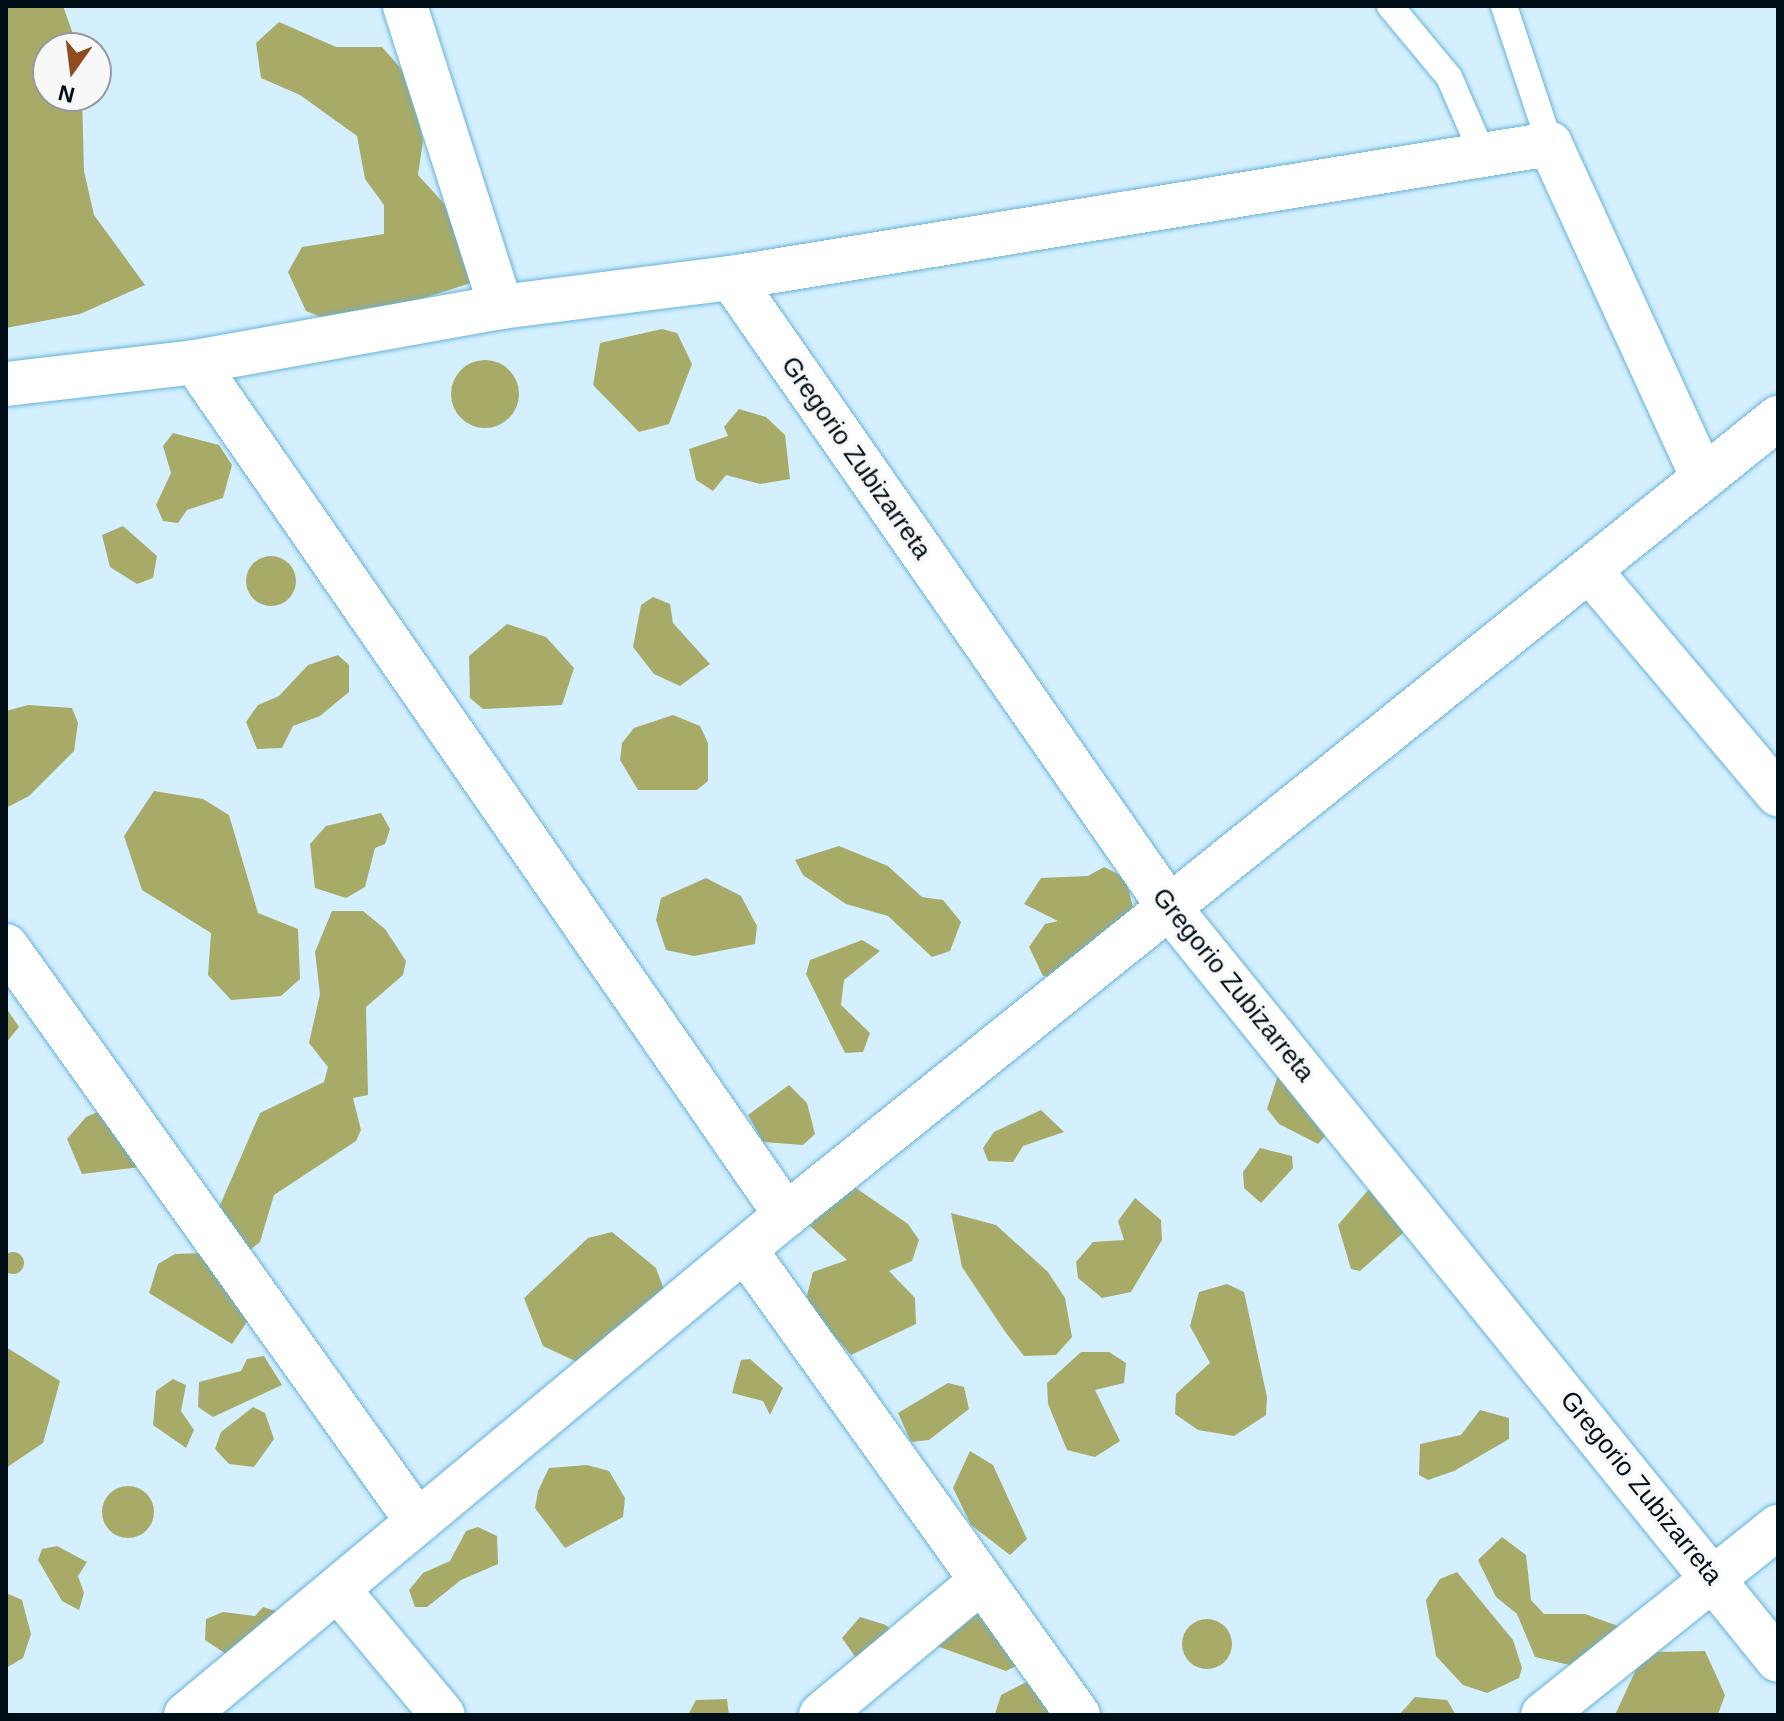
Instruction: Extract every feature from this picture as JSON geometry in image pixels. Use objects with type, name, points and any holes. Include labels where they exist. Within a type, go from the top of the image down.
[{"type":"street","points":[[405,6],[501,307]]},
{"type":"street","points":[[6,384],[195,362],[501,307],[731,278],[1550,144],[1703,478]]},
{"type":"street","name":"Gregorio Zubizarreta","points":[[731,278],[1172,911],[1778,1660]]},
{"type":"street","points":[[195,362],[786,1215]]},
{"type":"street","points":[[186,1715],[340,1592],[418,1522],[786,1215],[1172,911],[1778,418]]},
{"type":"street","points":[[1590,571],[1778,794]]},
{"type":"street","points":[[6,946],[418,1522]]},
{"type":"street","points":[[745,1250],[1078,1715]]},
{"type":"street","points":[[1543,1715],[1778,1527]]},
{"type":"street","points":[[821,1715],[980,1582]]},
{"type":"street","points":[[340,1592],[443,1715]]},
{"type":"lane","points":[[1390,6],[1449,77],[1483,155]]},
{"type":"lane","points":[[1504,6],[1550,144]]},
{"type":"green space","points":[[6,6],[63,6],[72,32],[32,32],[32,112],[82,112],[84,171],[94,215],[145,285],[80,314],[6,328]]},
{"type":"green space","points":[[279,22],[336,47],[382,47],[410,79],[423,141],[418,175],[469,231],[471,283],[361,318],[331,321],[306,311],[288,272],[302,247],[384,234],[384,205],[365,179],[357,136],[300,95],[261,78],[256,43]]},
{"type":"green space","points":[[662,329],[677,333],[692,364],[669,424],[639,432],[593,385],[600,343]]},
{"type":"green space","points":[[485,360],[509,370],[519,394],[509,418],[485,428],[461,418],[451,394],[461,370]]},
{"type":"green space","points":[[739,409],[766,417],[785,435],[790,479],[760,484],[726,475],[713,491],[696,480],[689,449],[728,436],[724,427]]},
{"type":"green space","points":[[173,433],[219,445],[232,465],[223,498],[187,510],[178,523],[163,521],[156,505],[171,473],[163,446]]},
{"type":"green space","points":[[123,526],[157,556],[153,578],[137,584],[110,567],[102,535]]},
{"type":"green space","points":[[271,556],[289,563],[296,581],[289,599],[271,606],[253,599],[246,581],[253,563]]},
{"type":"green space","points":[[653,597],[670,604],[673,623],[710,664],[680,686],[654,674],[633,647],[641,605]]},
{"type":"green space","points":[[507,624],[546,637],[574,668],[562,705],[483,709],[470,698],[469,656]]},
{"type":"green space","points":[[338,655],[349,665],[349,692],[320,716],[293,726],[282,748],[257,749],[246,722],[258,705],[279,696],[308,665]]},
{"type":"green space","points":[[28,705],[72,708],[78,723],[74,751],[29,796],[6,808],[6,711]]},
{"type":"green space","points":[[673,715],[700,726],[708,743],[708,781],[697,790],[638,790],[620,760],[622,743],[634,728]]},
{"type":"green space","points":[[154,791],[203,799],[229,815],[258,913],[298,929],[300,979],[281,996],[231,1000],[208,975],[211,933],[142,890],[124,836]]},
{"type":"green space","points":[[381,813],[390,829],[385,844],[375,848],[365,887],[346,898],[315,888],[310,844],[326,826]]},
{"type":"green space","points":[[839,846],[888,866],[922,897],[943,900],[961,922],[950,951],[932,957],[888,916],[846,904],[803,875],[795,860]]},
{"type":"green space","points":[[1104,867],[1126,878],[1133,908],[1062,977],[1043,976],[1029,947],[1045,924],[1058,921],[1024,904],[1041,878],[1088,876]]},
{"type":"green space","points":[[706,878],[741,896],[757,926],[755,944],[694,956],[666,950],[656,920],[661,898]]},
{"type":"green space","points":[[332,911],[363,911],[385,929],[406,961],[403,975],[366,1007],[368,1095],[353,1098],[361,1130],[356,1141],[274,1195],[260,1242],[246,1253],[217,1212],[260,1113],[324,1082],[328,1067],[309,1043],[320,994],[315,952]]},
{"type":"green space","points":[[862,940],[880,951],[844,980],[841,1005],[870,1033],[863,1052],[845,1053],[806,974],[810,960]]},
{"type":"green space","points":[[6,1008],[19,1027],[6,1043]]},
{"type":"green space","points":[[1279,1072],[1326,1135],[1318,1144],[1279,1124],[1267,1109]]},
{"type":"green space","points":[[789,1085],[807,1103],[815,1134],[803,1145],[763,1142],[748,1115]]},
{"type":"green space","points":[[110,1107],[141,1167],[82,1174],[67,1139],[86,1117]]},
{"type":"green space","points":[[1041,1110],[1064,1132],[1023,1146],[1013,1162],[988,1161],[983,1148],[994,1132]]},
{"type":"green space","points":[[1260,1148],[1292,1156],[1293,1168],[1261,1203],[1244,1188],[1243,1172]]},
{"type":"green space","points":[[853,1186],[908,1224],[919,1240],[912,1261],[889,1271],[915,1298],[916,1324],[851,1355],[805,1303],[813,1272],[847,1260],[810,1226],[827,1196]]},
{"type":"green space","points":[[1370,1188],[1410,1209],[1403,1233],[1360,1271],[1351,1269],[1338,1225]]},
{"type":"green space","points":[[1135,1198],[1161,1220],[1162,1240],[1131,1292],[1102,1298],[1078,1278],[1076,1262],[1093,1242],[1124,1240],[1118,1221]]},
{"type":"green space","points":[[951,1213],[996,1225],[1048,1272],[1065,1298],[1072,1337],[1056,1355],[1024,1356],[1006,1333],[962,1267]]},
{"type":"green space","points":[[612,1232],[656,1268],[669,1303],[615,1328],[577,1362],[543,1346],[524,1298],[588,1238]]},
{"type":"green space","points":[[13,1252],[21,1255],[24,1263],[21,1271],[13,1274],[5,1271],[2,1263],[5,1255]]},
{"type":"green space","points":[[203,1253],[253,1313],[232,1344],[149,1293],[158,1264],[175,1254]]},
{"type":"green space","points":[[1227,1284],[1244,1292],[1267,1397],[1266,1415],[1234,1436],[1198,1430],[1175,1414],[1176,1394],[1210,1363],[1190,1326],[1199,1292]]},
{"type":"green space","points":[[6,1347],[60,1381],[43,1443],[6,1468]]},
{"type":"green space","points":[[1081,1352],[1109,1352],[1126,1363],[1124,1383],[1095,1390],[1120,1441],[1095,1457],[1067,1450],[1048,1404],[1047,1383]]},
{"type":"green space","points":[[264,1356],[282,1385],[213,1417],[198,1407],[199,1382],[241,1371],[247,1359]]},
{"type":"green space","points":[[750,1359],[783,1388],[770,1415],[763,1401],[732,1393],[741,1360]]},
{"type":"green space","points":[[173,1379],[186,1385],[181,1411],[194,1430],[186,1448],[153,1425],[156,1391]]},
{"type":"green space","points":[[948,1383],[964,1387],[969,1409],[929,1440],[911,1442],[898,1413]]},
{"type":"green space","points":[[253,1407],[265,1413],[274,1439],[254,1467],[229,1464],[215,1449],[221,1432]]},
{"type":"green space","points":[[1480,1410],[1509,1418],[1509,1439],[1454,1471],[1428,1480],[1419,1475],[1420,1444],[1461,1435]]},
{"type":"green space","points":[[970,1451],[993,1465],[1027,1539],[1010,1555],[971,1525],[953,1488]]},
{"type":"green space","points":[[587,1465],[609,1471],[625,1498],[623,1517],[565,1548],[535,1508],[538,1491],[549,1468]]},
{"type":"green space","points":[[128,1486],[147,1493],[154,1512],[147,1531],[128,1538],[109,1531],[102,1512],[109,1493]]},
{"type":"green space","points":[[478,1527],[497,1536],[498,1564],[461,1580],[427,1607],[415,1607],[409,1590],[423,1573],[450,1561],[466,1531]]},
{"type":"green space","points":[[1502,1537],[1526,1555],[1531,1600],[1544,1614],[1585,1614],[1618,1626],[1618,1639],[1578,1667],[1535,1657],[1517,1614],[1496,1597],[1478,1560]]},
{"type":"green space","points":[[57,1546],[87,1562],[78,1576],[84,1593],[79,1610],[62,1601],[38,1560],[42,1549]]},
{"type":"green space","points":[[1457,1572],[1513,1640],[1522,1668],[1519,1678],[1487,1693],[1463,1685],[1436,1656],[1426,1600],[1440,1579]]},
{"type":"green space","points":[[982,1586],[1022,1663],[1006,1671],[934,1645]]},
{"type":"green space","points":[[6,1593],[22,1600],[31,1634],[23,1658],[6,1668]]},
{"type":"green space","points":[[263,1607],[279,1612],[232,1658],[205,1640],[206,1619],[223,1612],[255,1616]]},
{"type":"green space","points":[[860,1617],[886,1625],[900,1641],[856,1658],[842,1638]]},
{"type":"green space","points":[[1207,1619],[1225,1626],[1232,1644],[1225,1662],[1207,1669],[1189,1662],[1182,1644],[1189,1626]]},
{"type":"green space","points":[[1705,1651],[1725,1695],[1718,1714],[1615,1715],[1639,1663],[1656,1652]]},
{"type":"green space","points":[[1034,1678],[1096,1715],[995,1714],[1001,1695]]},
{"type":"green space","points":[[1415,1697],[1447,1700],[1456,1715],[1399,1715]]},
{"type":"green space","points":[[727,1699],[729,1715],[688,1715],[696,1700]]}]
